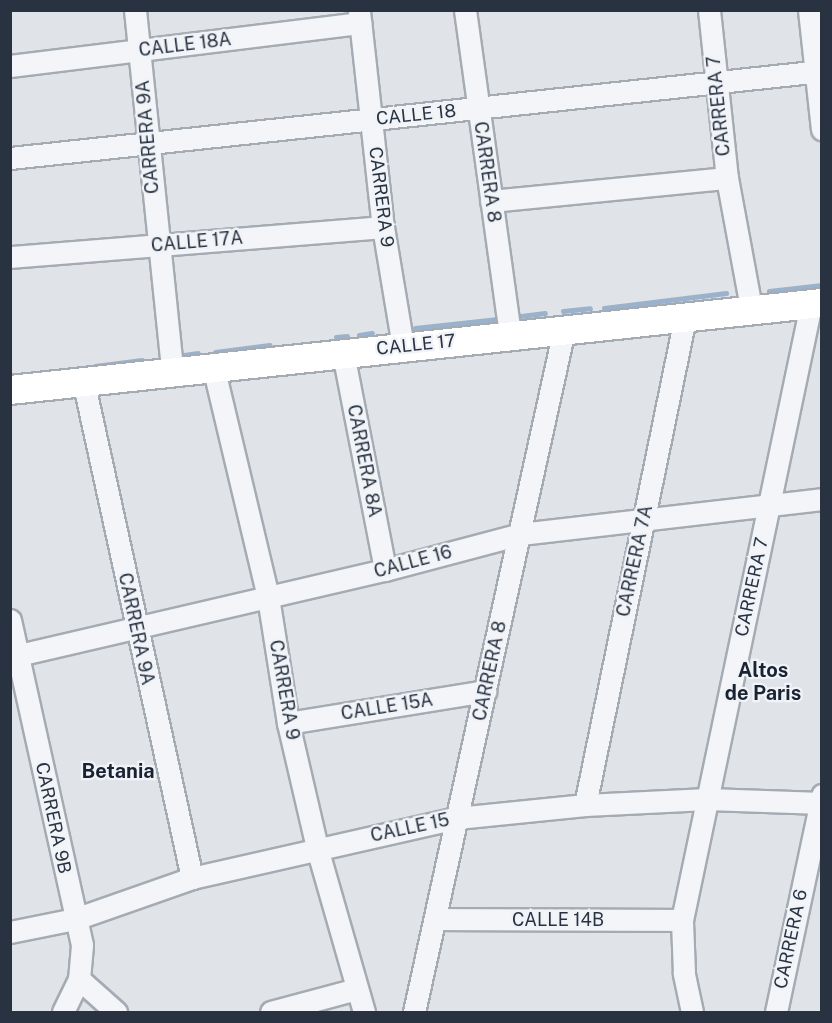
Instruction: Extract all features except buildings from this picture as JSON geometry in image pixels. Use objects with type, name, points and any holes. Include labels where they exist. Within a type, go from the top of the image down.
[{"type":"main road","name":"CALLE 17","points":[[10,390],[83,380],[171,362],[213,366],[343,352],[402,334],[508,323],[564,330],[751,308],[816,303]]},
{"type":"street","name":"CARRERA 9A","points":[[135,10],[157,245],[171,362]]},
{"type":"street","name":"CARRERA 7","points":[[709,10],[727,178],[751,308]]},
{"type":"street","points":[[809,10],[819,71],[822,129]]},
{"type":"street","name":"CARRERA 8","points":[[467,11],[508,323]]},
{"type":"street","name":"CALLE 18A","points":[[10,66],[140,50],[360,17]]},
{"type":"street","name":"CARRERA 9","points":[[360,17],[383,227],[402,334]]},
{"type":"street","name":"CALLE 18","points":[[10,158],[819,71]]},
{"type":"street","points":[[491,201],[727,178]]},
{"type":"street","name":"CALLE 17A","points":[[10,257],[383,227]]},
{"type":"street","name":"CARRERA 7","points":[[692,1012],[684,973],[682,920],[769,505],[816,303]]},
{"type":"street","name":"CARRERA 7A","points":[[585,805],[685,317]]},
{"type":"street","name":"CARRERA 8","points":[[414,1012],[564,330]]},
{"type":"street","name":"CARRERA 8A","points":[[343,352],[385,570]]},
{"type":"street","name":"CARRERA 9","points":[[213,366],[268,597],[288,723],[317,848],[364,1012]]},
{"type":"street","name":"CARRERA 9A","points":[[83,380],[135,628],[192,878]]},
{"type":"street","name":"CALLE 16","points":[[14,656],[385,570],[520,534],[822,499]]},
{"type":"street","name":"CARRERA 9B","points":[[10,620],[14,656],[82,945],[79,979],[63,1012]]},
{"type":"street","name":"CALLE 15A","points":[[288,723],[485,691]]},
{"type":"street","name":"CALLE 15","points":[[10,932],[75,919],[192,878],[457,818],[585,805],[707,799],[821,800]]},
{"type":"street","name":"CARRERA 6","points":[[776,1012],[821,800]]},
{"type":"street","name":"CALLE 14B","points":[[435,919],[682,920]]},
{"type":"street","points":[[79,979],[117,1012]]},
{"type":"street","points":[[271,1012],[357,989]]},
{"type":"waterway","points":[[769,291],[822,285]]},
{"type":"waterway","points":[[604,308],[726,293]]},
{"type":"waterway","points":[[563,311],[590,308]]},
{"type":"waterway","points":[[521,316],[545,313]]},
{"type":"waterway","points":[[415,328],[496,319]]},
{"type":"waterway","points":[[359,335],[372,333]]},
{"type":"waterway","points":[[336,337],[347,336]]},
{"type":"waterway","points":[[215,352],[270,345]]},
{"type":"waterway","points":[[177,356],[198,353]]},
{"type":"waterway","points":[[95,366],[142,360]]},
{"type":"district","name":"Altos de Paris","points":[[763,682]]},
{"type":"district","name":"Betania","points":[[118,771]]}]
